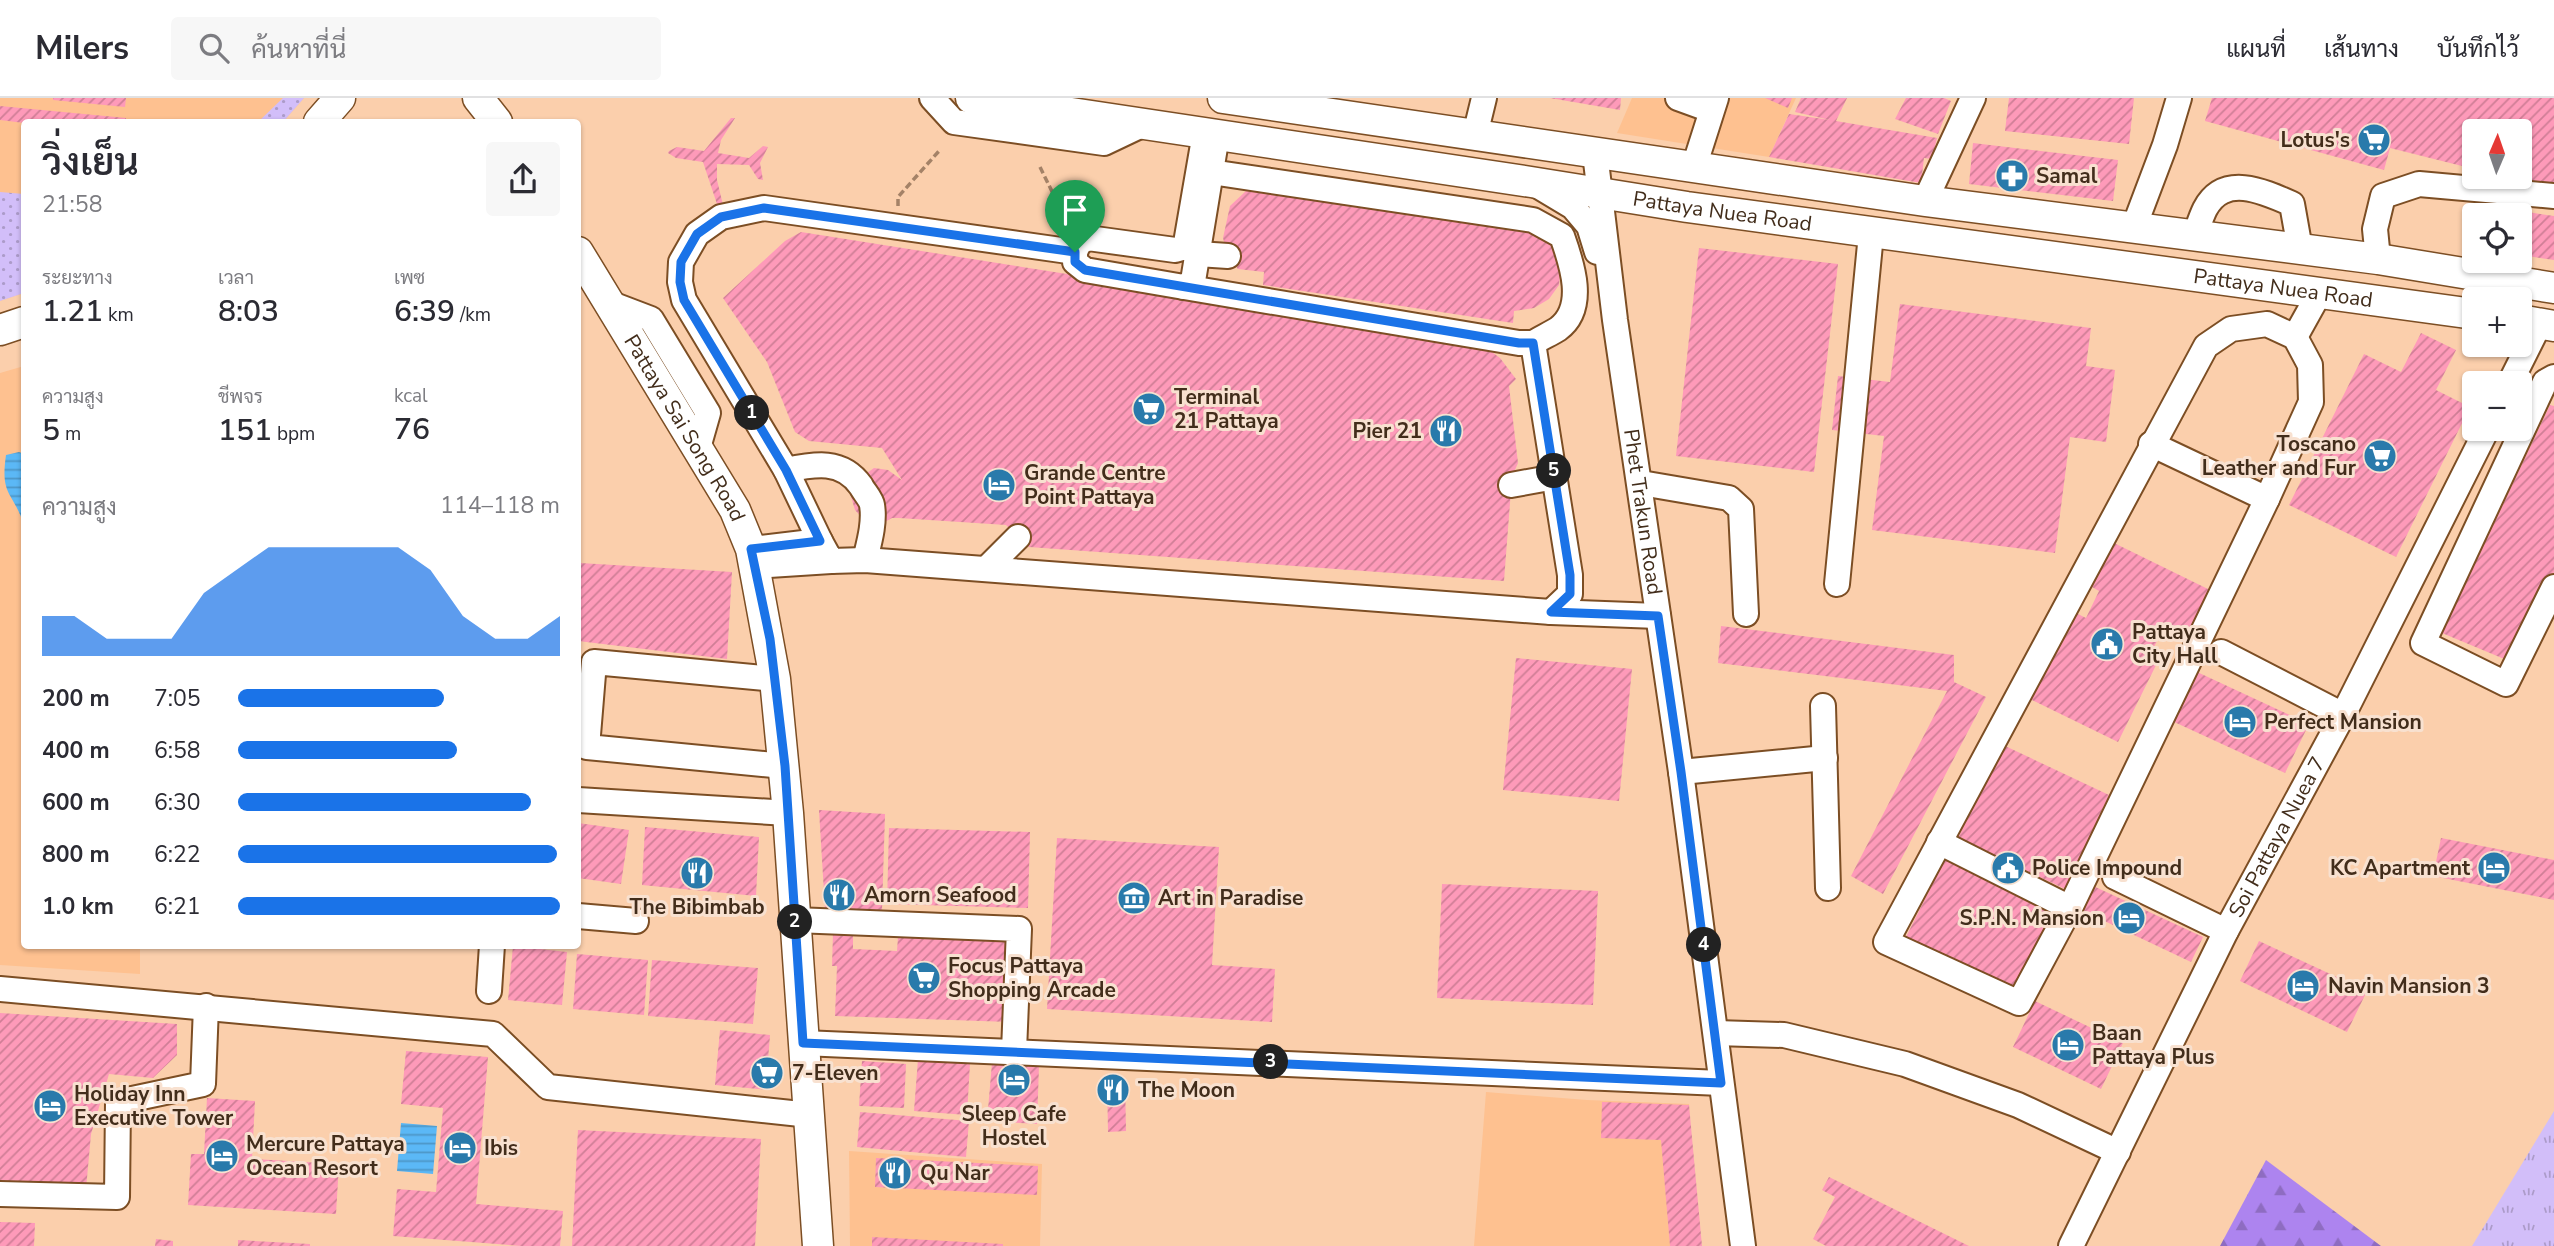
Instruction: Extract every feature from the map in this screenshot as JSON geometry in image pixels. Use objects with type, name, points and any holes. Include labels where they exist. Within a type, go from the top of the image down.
[{"type":"main road","points":[[322,119],[340,98]]},
{"type":"main road","points":[[478,98],[495,119]]},
{"type":"main road","name":"Pattaya Nuea Road","points":[[971,98],[1871,234],[2462,312]]},
{"type":"main road","name":"Pattaya Nuea Road","points":[[1223,98],[1294,103],[1595,153],[1925,201],[2378,259],[2554,288]]},
{"type":"main road","name":"Pattaya Sai Song Road","points":[[581,257],[735,510],[753,557],[775,679],[785,766],[818,1246]]},
{"type":"main road","points":[[0,330],[21,323]]},
{"type":"street","points":[[932,98],[954,122],[1104,143],[1144,124]]},
{"type":"street","points":[[1475,135],[1484,98]]},
{"type":"street","points":[[1678,98],[1714,104],[1693,167]]},
{"type":"street","points":[[2134,227],[2165,145],[2179,98]]},
{"type":"street","points":[[1925,201],[1967,100]]},
{"type":"street","points":[[1184,287],[1193,281],[1198,254],[1211,172],[1211,134]]},
{"type":"street","points":[[825,551],[786,470],[684,300],[680,282],[681,262],[697,234],[721,217],[764,208],[1079,243],[1088,238],[1175,250],[1186,243],[1211,134]]},
{"type":"street","name":"Phet Trakun Road","points":[[1595,153],[1615,320],[1641,483],[1681,772],[1743,1246]]},
{"type":"street","points":[[1070,242],[1075,262],[1085,270],[1507,341],[1533,343],[1560,328],[1575,304],[1573,266],[1562,236],[1532,220],[1211,172]]},
{"type":"street","points":[[1531,181],[1573,207],[1589,226],[1615,320]]},
{"type":"street","points":[[2378,259],[2375,229],[2383,196],[2419,184],[2554,196]]},
{"type":"street","points":[[2195,235],[2205,208],[2220,191],[2234,187],[2263,190],[2292,204],[2300,249]]},
{"type":"street","points":[[1837,584],[1871,234]]},
{"type":"street","points":[[1198,254],[1228,257]]},
{"type":"street","points":[[2267,324],[2283,288]]},
{"type":"street","points":[[2295,337],[2319,292]]},
{"type":"street","points":[[2516,371],[2538,323]]},
{"type":"street","points":[[2267,324],[2295,337],[2310,365],[2311,402],[2070,908],[2019,1003],[1886,942],[2206,346],[2231,329],[2267,324]]},
{"type":"street","points":[[1533,343],[1559,459],[1570,575],[1570,594],[1551,612]]},
{"type":"street","points":[[2554,377],[2545,382],[2423,643],[2506,684],[2554,587]]},
{"type":"street","name":"Soi Pattaya Nuea 7","points":[[2071,1246],[2226,931],[2343,715],[2481,441]]},
{"type":"street","points":[[2151,444],[2267,499]]},
{"type":"street","points":[[1511,485],[1559,459]]},
{"type":"street","points":[[786,470],[828,465],[842,468],[851,474],[872,503],[872,527],[865,560]]},
{"type":"street","points":[[1641,483],[1729,498],[1737,503],[1741,509],[1745,614]]},
{"type":"street","points":[[986,569],[1018,537]]},
{"type":"street","points":[[753,557],[825,551],[865,560],[1551,612],[1658,616]]},
{"type":"street","points":[[2221,652],[2343,715]]},
{"type":"street","points":[[775,679],[594,662],[587,747],[785,766]]},
{"type":"street","points":[[1823,706],[1828,888]]},
{"type":"street","points":[[1681,772],[1825,758]]},
{"type":"street","points":[[581,800],[788,813]]},
{"type":"street","points":[[1939,842],[2070,908]]},
{"type":"street","points":[[2115,877],[2226,931]]},
{"type":"street","points":[[581,916],[636,921]]},
{"type":"street","points":[[795,920],[1019,929],[1014,1051]]},
{"type":"street","points":[[489,991],[492,949]]},
{"type":"street","points":[[0,989],[493,1034],[548,1087],[810,1115]]},
{"type":"street","points":[[0,1194],[117,1197],[118,1102],[203,1084],[206,1006]]},
{"type":"street","points":[[1716,1033],[1784,1035],[1905,1063],[2018,1105],[2118,1152]]},
{"type":"street","points":[[803,1043],[1721,1083]]},
{"type":"path","points":[[897,209],[898,197],[939,151]]},
{"type":"path","points":[[1040,167],[1066,220],[1070,242]]},
{"type":"shaded area","points":[[0,98],[304,98],[286,119],[21,119],[21,294],[0,301]]},
{"type":"shaded area","points":[[1632,98],[1796,98],[1769,157],[1617,133]]},
{"type":"shaded area","points":[[21,367],[21,949],[140,949],[140,974],[0,965],[0,373]]},
{"type":"shaded area","points":[[1486,1092],[1689,1104],[1696,1246],[1474,1246]]},
{"type":"shaded area","points":[[849,1151],[1042,1164],[1040,1246],[850,1246]]},
{"type":"green space","points":[[283,98],[304,98],[286,119],[261,119]]},
{"type":"green space","points":[[0,192],[21,194],[21,294],[0,301]]},
{"type":"green space","points":[[2554,1111],[2554,1246],[2472,1246]]},
{"type":"green space","points":[[2266,1160],[2381,1246],[2220,1246]]},
{"type":"water","points":[[21,453],[21,517],[6,487],[6,455]]},
{"type":"water","points":[[401,1123],[437,1126],[433,1174],[397,1171]]},
{"type":"building","points":[[53,98],[126,98],[125,107]]},
{"type":"building","points":[[1550,98],[1621,98],[1620,110]]},
{"type":"building","points":[[1765,98],[1792,98],[1788,108]]},
{"type":"building","points":[[1801,98],[1847,98],[1836,121],[1937,138],[1932,159],[1924,158],[1921,183],[1769,157],[1789,114],[1830,120],[1795,112]]},
{"type":"building","points":[[1906,98],[1944,98],[1951,101],[1938,134],[1895,119]]},
{"type":"building","points":[[2009,98],[2134,98],[2129,144],[2005,131]]},
{"type":"building","name":"Lotus's","points":[[2212,98],[2554,98],[2554,187],[2532,182],[2532,119],[2462,119],[2462,166],[2390,148],[2384,170],[2205,121]]},
{"type":"building","points":[[0,106],[126,118],[21,119],[21,123],[0,120]]},
{"type":"building","points":[[731,118],[735,118],[721,140],[718,153],[749,158],[763,146],[768,147],[760,163],[763,180],[758,179],[749,165],[717,164],[717,180],[723,205],[717,204],[703,162],[676,158],[668,153],[677,147],[704,151]]},
{"type":"building","points":[[1973,143],[2118,160],[2113,201],[1969,184]]},
{"type":"building","points":[[1261,187],[1526,228],[1555,247],[1561,265],[1559,285],[1549,299],[1534,308],[1514,311],[1513,323],[1263,285],[1264,272],[1238,269],[1228,256],[1223,238],[1230,206],[1247,190]]},
{"type":"building","points":[[2532,213],[2554,216],[2554,260],[2532,257]]},
{"type":"building","name":"Terminal 21 Pattaya","points":[[801,232],[1473,338],[1500,358],[1516,379],[1509,386],[1518,463],[1512,477],[1504,581],[1029,547],[1006,525],[899,518],[883,523],[864,520],[855,510],[850,493],[853,483],[874,468],[888,470],[902,480],[882,448],[809,441],[795,432],[767,362],[723,298],[785,241]]},
{"type":"building","points":[[1699,248],[1838,264],[1814,472],[1676,456]]},
{"type":"building","points":[[1900,304],[2091,328],[2086,366],[2115,370],[2106,442],[2070,437],[2055,553],[1872,530],[1884,436],[1832,430],[1838,376],[1890,382]]},
{"type":"building","name":"Toscano Leather and Fur","points":[[2421,333],[2456,350],[2436,390],[2462,403],[2462,423],[2396,557],[2289,505],[2364,354],[2401,372]]},
{"type":"building","points":[[2550,405],[2554,406],[2554,572],[2509,661],[2442,633]]},
{"type":"building","name":"Pattaya City Hall","points":[[2114,543],[2210,590],[2186,638],[2164,627],[2152,651],[2161,655],[2118,742],[2030,699],[2074,612],[2086,618],[2099,591],[2092,587]]},
{"type":"building","points":[[581,563],[732,572],[727,659],[581,641]]},
{"type":"building","points":[[1721,626],[1954,655],[1954,682],[1986,697],[1883,894],[1851,876],[1947,691],[1718,663]]},
{"type":"building","points":[[1516,658],[1632,669],[1619,801],[1503,790]]},
{"type":"building","name":"Perfect Mansion","points":[[2195,671],[2309,724],[2285,773],[2172,721]]},
{"type":"building","points":[[2003,745],[2109,795],[2065,889],[1958,838]]},
{"type":"building","points":[[819,810],[885,814],[882,910],[825,909]]},
{"type":"building","points":[[581,823],[629,830],[621,884],[581,878]]},
{"type":"building","points":[[645,827],[759,837],[756,896],[642,885]]},
{"type":"building","points":[[889,828],[1030,832],[1028,908],[887,904]]},
{"type":"building","name":"Art in Paradise","points":[[1057,838],[1219,847],[1212,965],[1275,969],[1272,1022],[1047,1009]]},
{"type":"building","name":"KC Apartment","points":[[2441,838],[2554,860],[2554,900],[2433,876]]},
{"type":"building","points":[[1946,857],[2055,910],[2013,994],[1904,941]]},
{"type":"building","points":[[1442,884],[1598,891],[1593,1005],[1437,998]]},
{"type":"building","name":"S.P.N. Mansion","points":[[2089,884],[2203,937],[2191,962],[2077,908]]},
{"type":"building","name":"Focus Pattaya Shopping Arcade","points":[[833,933],[853,934],[853,949],[897,951],[898,937],[1013,941],[1010,1022],[835,1016],[837,966],[832,966]]},
{"type":"building","name":"Navin Mansion 3","points":[[2259,941],[2367,991],[2347,1032],[2240,981]]},
{"type":"building","points":[[513,949],[567,952],[562,1005],[508,1000]]},
{"type":"building","points":[[577,954],[648,960],[644,1015],[573,1009]]},
{"type":"building","points":[[652,960],[758,968],[753,1024],[648,1016]]},
{"type":"building","name":"Baan Pattaya Plus","points":[[2035,1001],[2123,1043],[2101,1089],[2013,1047]]},
{"type":"building","name":"Holiday Inn Executive Tower","points":[[0,1013],[177,1024],[177,1055],[153,1078],[109,1074],[91,1134],[86,1189],[0,1181]]},
{"type":"building","points":[[720,1030],[770,1035],[768,1090],[715,1085]]},
{"type":"building","name":"Ibis","points":[[406,1051],[488,1057],[476,1204],[563,1211],[560,1246],[522,1246],[393,1236],[397,1189],[436,1192],[443,1108],[401,1104]]},
{"type":"building","points":[[918,1059],[970,1063],[967,1115],[914,1111]]},
{"type":"building","points":[[862,1061],[906,1064],[904,1108],[859,1106]]},
{"type":"building","name":"Sleep Cafe Hostel","points":[[992,1063],[1039,1066],[1037,1124],[987,1121]]},
{"type":"building","points":[[1107,1078],[1125,1078],[1126,1131],[1108,1132]]},
{"type":"building","name":"Mercure Pattaya Ocean Resort","points":[[207,1098],[255,1101],[252,1159],[339,1164],[336,1214],[188,1205],[191,1154],[204,1154]]},
{"type":"building","points":[[1602,1102],[1689,1105],[1702,1246],[1670,1246],[1661,1140],[1601,1138]]},
{"type":"building","points":[[860,1112],[969,1121],[966,1157],[857,1147]]},
{"type":"building","points":[[578,1130],[761,1139],[755,1246],[572,1246]]},
{"type":"building","points":[[876,1158],[1038,1166],[1037,1195],[875,1187]]},
{"type":"building","points":[[1829,1177],[1969,1246],[1826,1246],[1813,1239],[1835,1197],[1822,1190]]},
{"type":"building","points":[[0,1222],[35,1223],[34,1246],[0,1246]]},
{"type":"building","points":[[872,1237],[1003,1244],[1003,1246],[872,1246]]},
{"type":"building","points":[[156,1239],[173,1241],[173,1246],[155,1246]]},
{"type":"building","points":[[238,1240],[310,1244],[310,1246],[238,1246]]},
{"type":"place","name":"Lotus's","points":[[2374,140]]},
{"type":"place","name":"Samal","points":[[2012,176]]},
{"type":"place","name":"Terminal 21 Pattaya","points":[[1149,409]]},
{"type":"place","name":"Pier 21","points":[[1446,431]]},
{"type":"place","name":"Toscano Leather and Fur","points":[[2380,456]]},
{"type":"place","name":"Grande Centre Point Pattaya","points":[[999,485]]},
{"type":"place","name":"Pattaya City Hall","points":[[2107,644]]},
{"type":"place","name":"Perfect Mansion","points":[[2240,722]]},
{"type":"place","name":"Police Impound","points":[[2008,868]]},
{"type":"place","name":"KC Apartment","points":[[2494,868]]},
{"type":"place","name":"The Bibimbab","points":[[697,873]]},
{"type":"place","name":"Amorn Seafood","points":[[839,895]]},
{"type":"place","name":"Art in Paradise","points":[[1134,898]]},
{"type":"place","name":"S.P.N. Mansion","points":[[2129,918]]},
{"type":"place","name":"Focus Pattaya Shopping Arcade","points":[[924,978]]},
{"type":"place","name":"Navin Mansion 3","points":[[2303,986]]},
{"type":"place","name":"Baan Pattaya Plus","points":[[2068,1045]]},
{"type":"place","name":"7-Eleven","points":[[767,1073]]},
{"type":"place","name":"Sleep Cafe Hostel","points":[[1014,1080]]},
{"type":"place","name":"The Moon","points":[[1113,1090]]},
{"type":"place","name":"Holiday Inn Executive Tower","points":[[50,1106]]},
{"type":"place","name":"Ibis","points":[[460,1148]]},
{"type":"place","name":"Mercure Pattaya Ocean Resort","points":[[222,1156]]},
{"type":"place","name":"Qu Nar","points":[[895,1173]]},
{"type":"route","points":[[764,208],[1075,252],[1075,262],[1085,270],[1519,343],[1533,343],[1570,575],[1570,594],[1551,612],[1658,616],[1721,1083],[803,1043],[785,766],[770,639],[751,549],[820,541],[786,470],[684,300],[680,282],[681,262],[697,234],[721,217],[764,208]]}]
